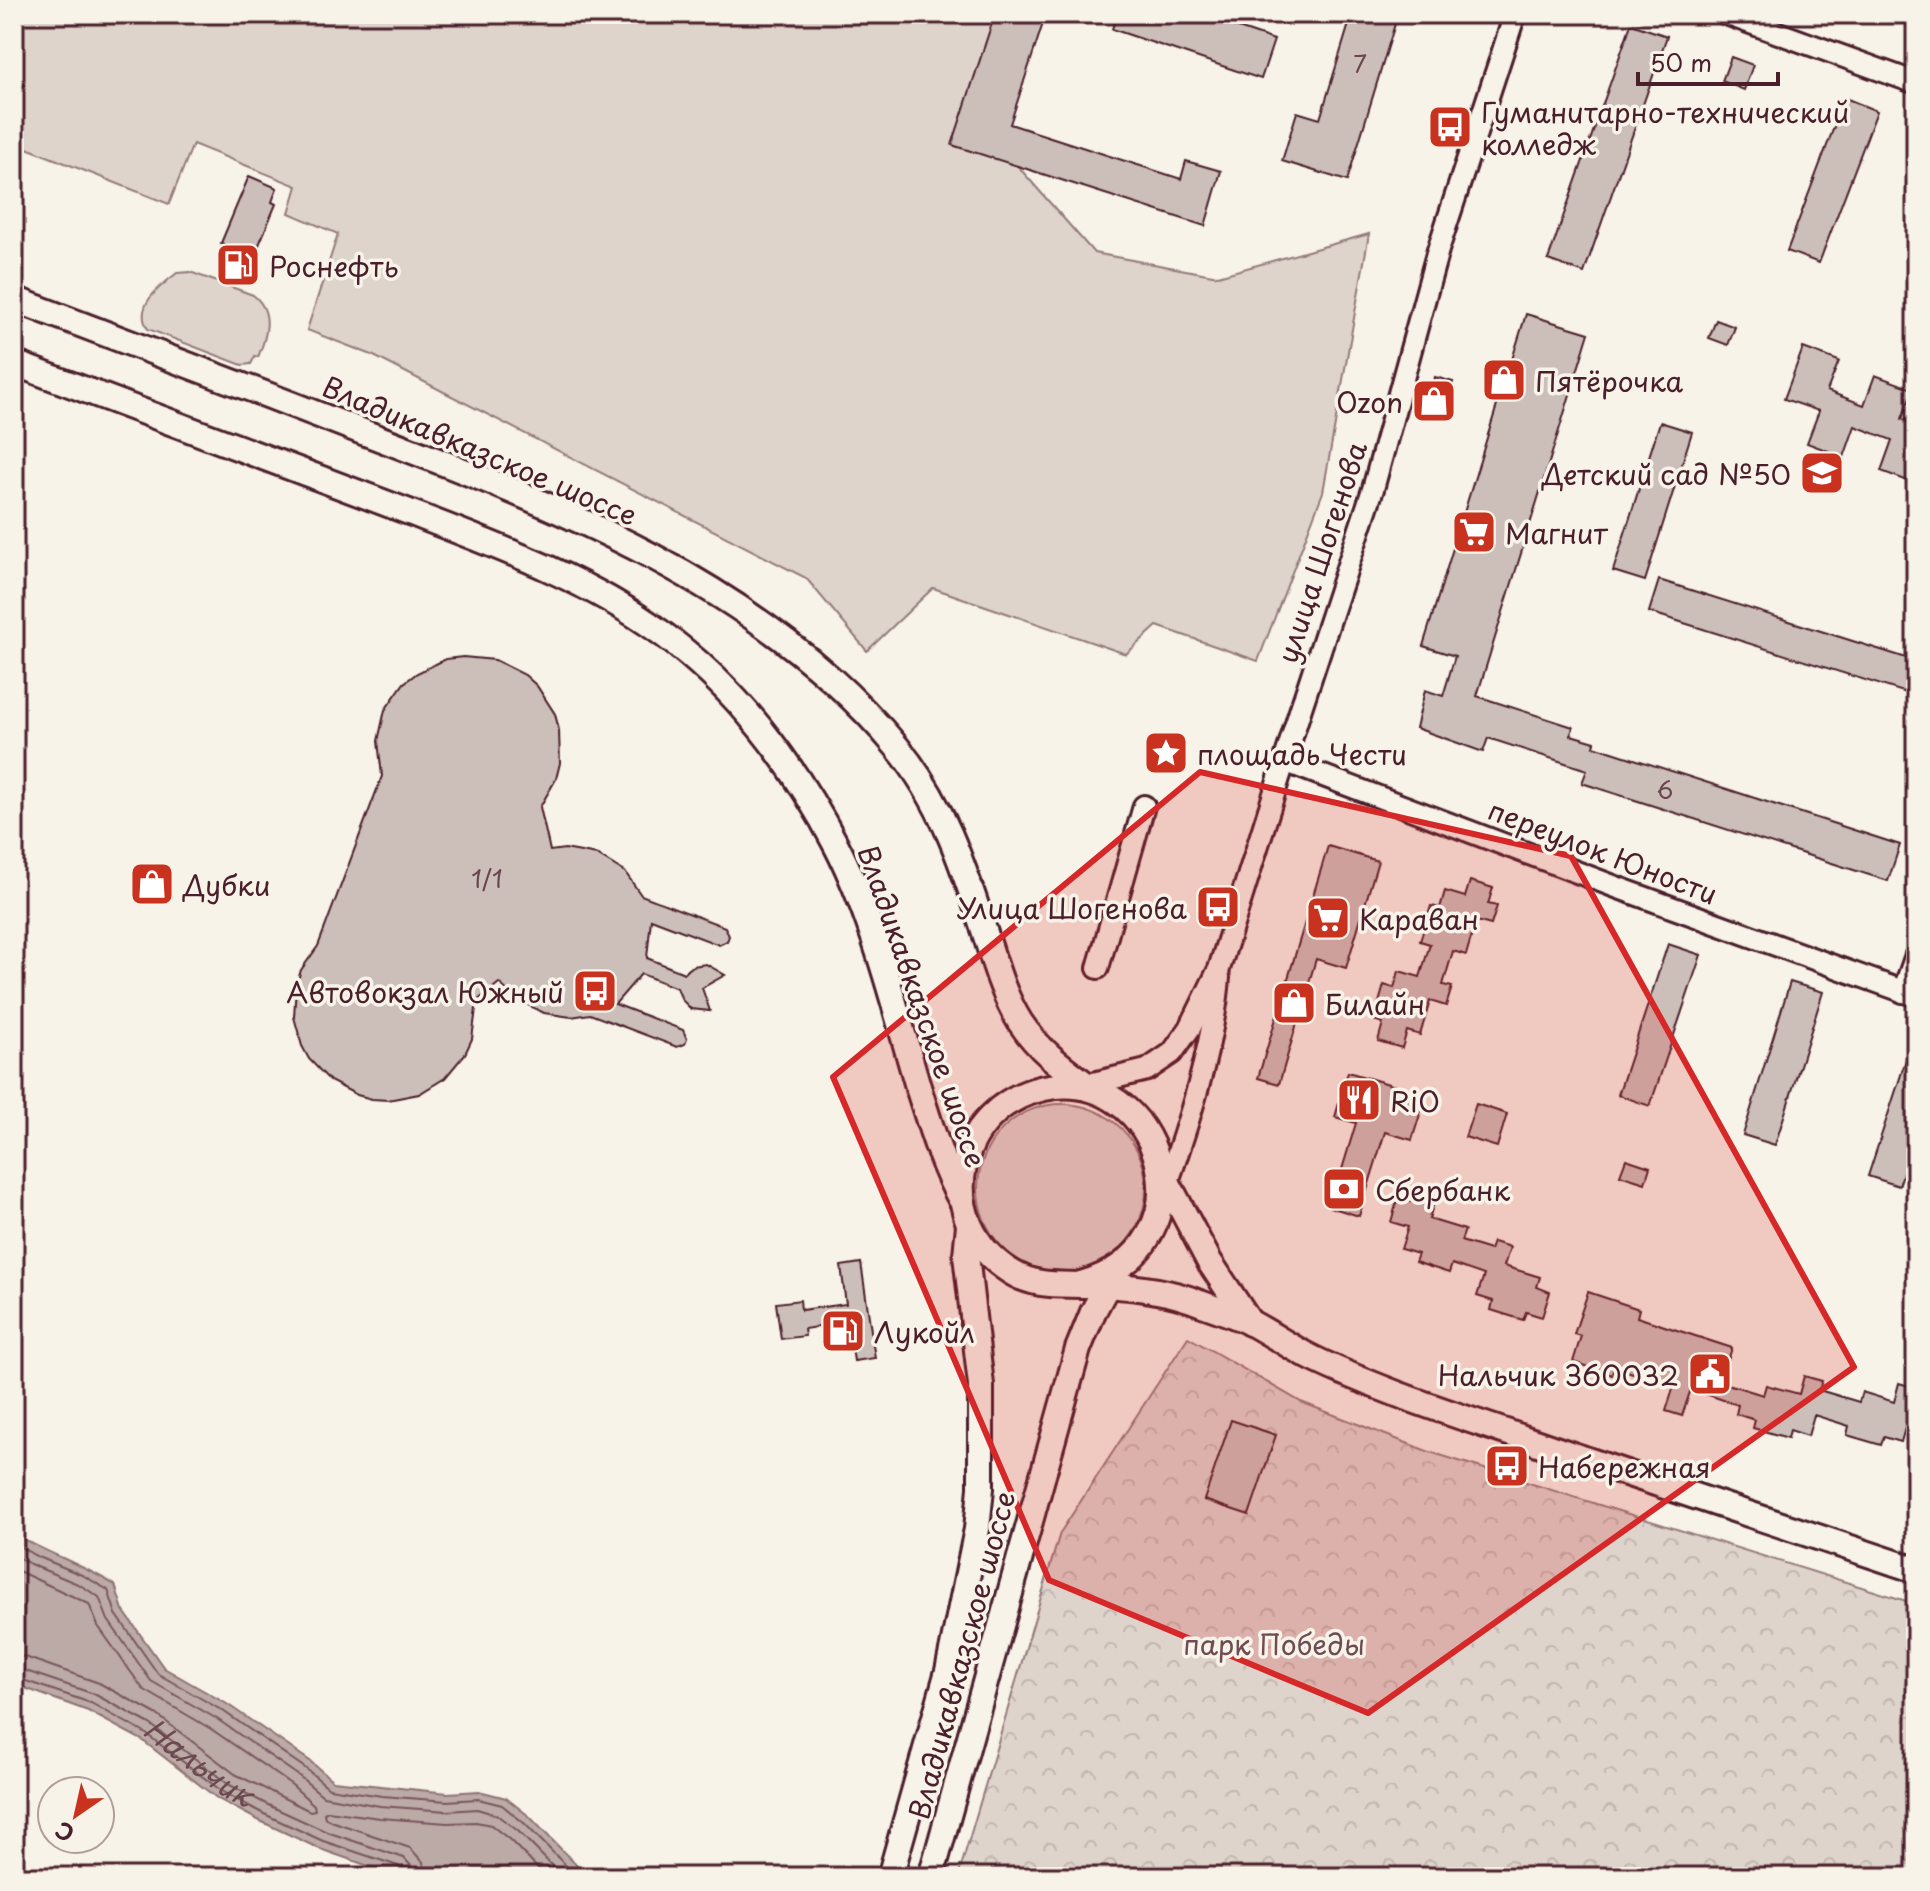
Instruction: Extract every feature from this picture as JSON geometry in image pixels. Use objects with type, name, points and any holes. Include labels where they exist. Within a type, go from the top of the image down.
[{"type":"main road","name":"Владикавказское шоссе","points":[[14,299],[527,496],[690,576],[784,637],[836,682],[910,765],[954,841],[995,963],[1018,1020],[1041,1048],[1087,1088]]},
{"type":"main road","name":"Владикавказское шоссе","points":[[14,363],[523,558],[632,613],[697,662],[751,718],[786,763],[839,851],[873,943],[942,1165],[966,1214],[966,1255],[981,1385],[981,1488],[977,1529],[948,1671],[890,1877]]},
{"type":"main road","points":[[1250,1323],[1209,1261],[1164,1175],[1154,1149],[1131,1115],[1087,1088],[1050,1087],[1023,1093],[1000,1107],[981,1126],[968,1150],[961,1176],[966,1214],[980,1245],[1014,1274],[1047,1285],[1081,1284],[1111,1278],[1165,1292],[1250,1323],[1308,1356],[1401,1395],[1916,1570]]},
{"type":"main road","points":[[1111,1278],[1148,1236],[1159,1206],[1164,1175]]},
{"type":"main road","name":"Владикавказское шоссе","points":[[931,1877],[1078,1349],[1111,1278]]},
{"type":"street","name":"улица Шогенова","points":[[1219,969],[1373,489],[1438,250],[1515,14]]},
{"type":"street","points":[[1726,14],[1916,83]]},
{"type":"street","name":"переулок Юности","points":[[1284,761],[1909,994],[1916,955]]},
{"type":"street","points":[[1102,969],[1149,807]]},
{"type":"street","points":[[1087,1088],[1147,1070],[1172,1053],[1190,1028],[1219,969]]},
{"type":"street","points":[[1164,1175],[1183,1140],[1217,1004],[1219,969]]},
{"type":"highlighted area","points":[[1200,772],[1571,856],[1854,1367],[1368,1713],[1049,1580],[833,1077]]},
{"type":"green space","points":[[14,14],[992,14],[1008,155],[1094,253],[1218,276],[1369,234],[1323,492],[1258,661],[1157,626],[1126,654],[933,588],[867,651],[806,578],[372,355],[307,330],[338,234],[289,213],[297,186],[193,144],[169,204],[14,143]]},
{"type":"green space","points":[[190,272],[253,295],[260,301],[266,316],[266,332],[258,357],[255,356],[251,364],[242,365],[148,329],[144,312],[150,297],[177,273]]},
{"type":"green space","points":[[1062,1104],[1094,1110],[1122,1128],[1140,1156],[1146,1188],[1140,1220],[1122,1248],[1094,1266],[1062,1272],[1030,1266],[1002,1248],[984,1220],[978,1188],[984,1156],[1002,1128],[1030,1110]]},
{"type":"green space","name":"парк Победы","points":[[1188,1337],[1301,1402],[1427,1451],[1916,1604],[1916,1877],[958,1877],[1060,1533]]},
{"type":"water","name":"Нальчик","points":[[14,1534],[115,1585],[123,1610],[164,1668],[227,1704],[310,1761],[333,1781],[448,1793],[479,1791],[506,1798],[530,1817],[588,1877],[413,1877],[380,1870],[320,1849],[258,1820],[218,1799],[142,1740],[88,1711],[14,1684]]},
{"type":"building","points":[[995,14],[1046,14],[1010,124],[1181,179],[1186,161],[1221,171],[1205,226],[952,145]]},
{"type":"building","points":[[1117,14],[1197,14],[1274,40],[1261,79],[1112,29]]},
{"type":"building","points":[[1352,14],[1398,14],[1347,181],[1282,161],[1297,112],[1320,119]]},
{"type":"building","points":[[1631,24],[1667,36],[1584,273],[1548,260]]},
{"type":"building","points":[[1731,57],[1753,65],[1744,90],[1722,81]]},
{"type":"building","points":[[1845,98],[1877,111],[1819,263],[1787,251]]},
{"type":"building","points":[[249,176],[277,188],[272,202],[276,204],[254,257],[221,243]]},
{"type":"building","points":[[1526,314],[1589,333],[1477,696],[1573,727],[1571,735],[1595,742],[1594,746],[1900,845],[1888,881],[1582,783],[1587,770],[1488,738],[1483,752],[1416,728],[1425,690],[1443,696],[1455,656],[1423,646],[1502,389],[1489,384],[1496,361],[1510,366]]},
{"type":"building","points":[[1716,320],[1735,327],[1728,345],[1709,338]]},
{"type":"building","points":[[1803,348],[1839,361],[1827,391],[1864,405],[1875,375],[1913,389],[1902,419],[1916,424],[1916,484],[1881,471],[1892,440],[1855,426],[1844,457],[1807,443],[1819,411],[1784,399]]},
{"type":"building","points":[[1435,377],[1453,382],[1445,410],[1428,405]]},
{"type":"building","points":[[1660,422],[1692,432],[1645,581],[1613,571]]},
{"type":"building","points":[[1659,580],[1916,661],[1916,696],[1649,612]]},
{"type":"building","points":[[446,659],[495,660],[525,675],[537,686],[555,714],[560,763],[556,779],[540,807],[550,851],[565,849],[597,855],[625,872],[641,895],[725,927],[729,936],[719,945],[651,919],[647,958],[684,973],[693,966],[706,964],[725,975],[702,988],[710,1011],[691,1009],[682,1000],[677,988],[641,974],[615,1004],[683,1030],[687,1039],[685,1044],[677,1047],[590,1014],[571,1017],[544,1013],[516,999],[499,983],[477,1001],[472,1039],[465,1054],[445,1078],[419,1094],[388,1100],[372,1099],[330,1081],[309,1059],[294,1017],[296,986],[301,970],[318,946],[382,776],[378,741],[385,710],[404,683],[417,673]]},
{"type":"building","points":[[1328,846],[1378,861],[1346,968],[1316,959],[1279,1084],[1258,1078]]},
{"type":"building","points":[[1470,881],[1493,888],[1488,904],[1497,906],[1491,925],[1476,921],[1466,955],[1453,951],[1443,985],[1452,987],[1446,1006],[1430,1001],[1420,1035],[1407,1031],[1402,1048],[1378,1041],[1383,1023],[1374,1020],[1384,985],[1394,988],[1399,971],[1420,977],[1430,944],[1420,941],[1431,906],[1440,908],[1445,891],[1465,897]]},
{"type":"building","points":[[1668,944],[1701,955],[1650,1106],[1618,1095]]},
{"type":"building","points":[[1790,982],[1823,992],[1775,1145],[1743,1135]]},
{"type":"building","points":[[1913,1038],[1916,1038],[1916,1133],[1899,1186],[1868,1176]]},
{"type":"building","points":[[1348,1072],[1426,1095],[1412,1140],[1385,1132],[1359,1216],[1330,1207],[1333,1197],[1328,1187],[1331,1180],[1340,1176],[1356,1123],[1335,1117]]},
{"type":"building","points":[[1476,1104],[1507,1114],[1497,1147],[1465,1137]]},
{"type":"building","points":[[1626,1159],[1650,1167],[1645,1183],[1620,1175]]},
{"type":"building","points":[[1418,1194],[1435,1199],[1429,1219],[1465,1230],[1461,1241],[1490,1250],[1493,1242],[1510,1247],[1504,1266],[1540,1277],[1537,1287],[1550,1292],[1542,1317],[1526,1312],[1523,1320],[1491,1310],[1493,1301],[1477,1296],[1484,1275],[1452,1264],[1449,1273],[1415,1262],[1418,1254],[1401,1249],[1408,1227],[1391,1222],[1398,1198],[1415,1203]]},
{"type":"building","points":[[861,1263],[875,1358],[854,1361],[848,1322],[804,1329],[805,1336],[781,1339],[776,1303],[800,1300],[801,1310],[846,1304],[841,1266]]},
{"type":"building","points":[[1588,1292],[1639,1309],[1637,1317],[1732,1348],[1721,1382],[1763,1395],[1766,1385],[1799,1394],[1804,1376],[1822,1381],[1819,1390],[1859,1402],[1862,1392],[1894,1402],[1899,1383],[1916,1388],[1916,1424],[1907,1421],[1901,1442],[1884,1437],[1881,1445],[1847,1435],[1849,1426],[1814,1415],[1808,1436],[1790,1430],[1788,1438],[1753,1428],[1755,1420],[1736,1414],[1738,1405],[1691,1389],[1682,1416],[1666,1411],[1674,1386],[1614,1367],[1612,1375],[1573,1362],[1581,1336],[1574,1334]]},
{"type":"building","points":[[1231,1420],[1276,1435],[1249,1515],[1204,1500]]},
{"type":"place","name":"Гуманитарно-технический колледж","points":[[1450,127]]},
{"type":"place","name":"Роснефть","points":[[238,265]]},
{"type":"place","name":"Пятёрочка","points":[[1504,380]]},
{"type":"place","name":"Ozon","points":[[1434,401]]},
{"type":"place","name":"Детский сад №50","points":[[1822,473]]},
{"type":"place","name":"Магнит","points":[[1474,532]]},
{"type":"place","name":"площадь Чести","points":[[1166,753]]},
{"type":"place","name":"Дубки","points":[[152,884]]},
{"type":"place","name":"Улица Шогенова","points":[[1218,907]]},
{"type":"place","name":"Караван","points":[[1328,918]]},
{"type":"place","name":"Автовокзал Южный","points":[[595,991]]},
{"type":"place","name":"Билайн","points":[[1294,1003]]},
{"type":"place","name":"RiO","points":[[1359,1100]]},
{"type":"place","name":"Сбербанк","points":[[1344,1189]]},
{"type":"place","name":"Лукойл","points":[[843,1331]]},
{"type":"place","name":"Нальчик 360032","points":[[1710,1374]]},
{"type":"place","name":"Набережная","points":[[1507,1466]]}]
